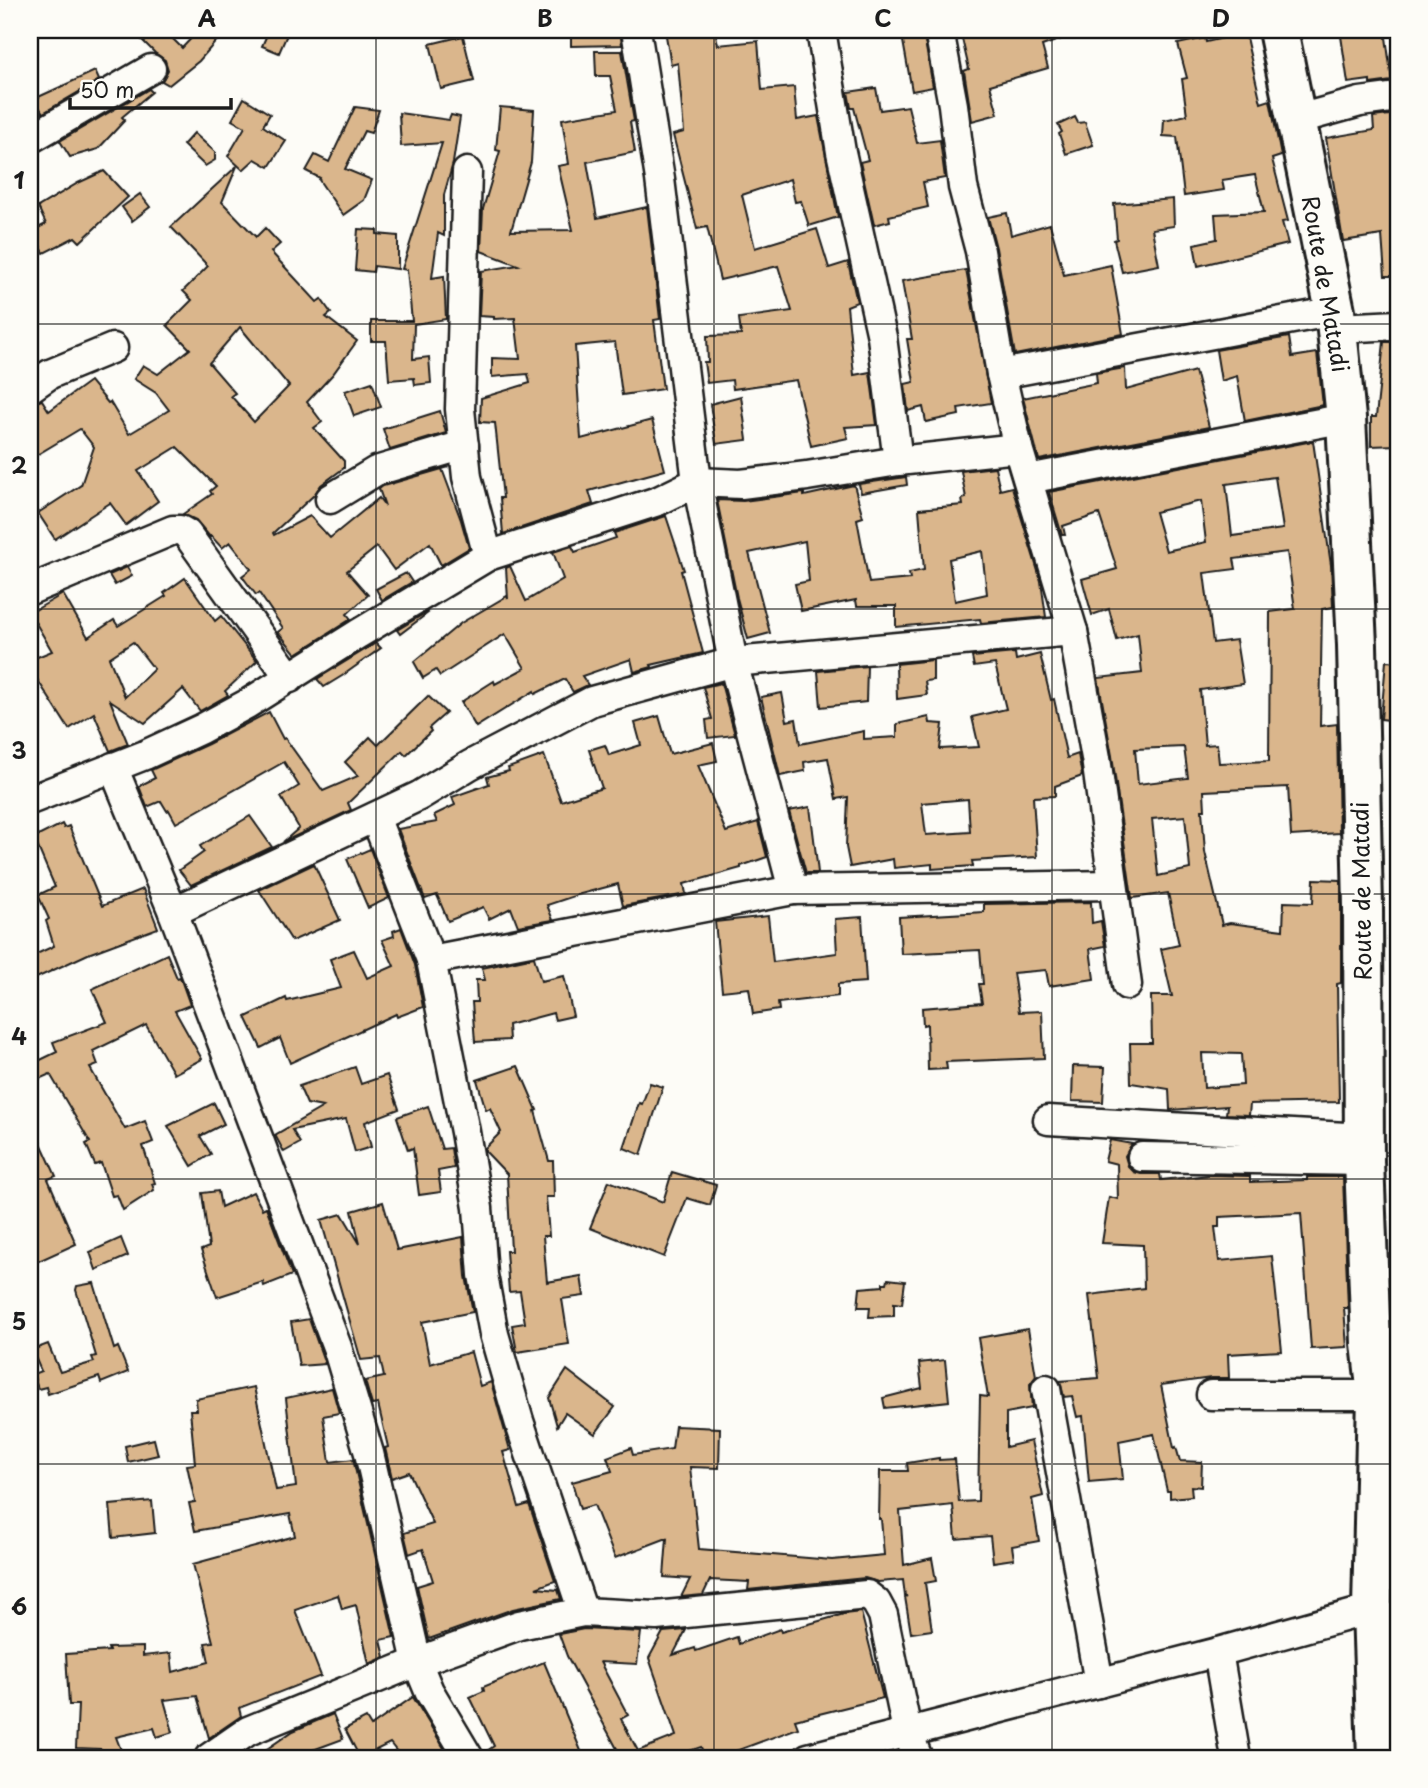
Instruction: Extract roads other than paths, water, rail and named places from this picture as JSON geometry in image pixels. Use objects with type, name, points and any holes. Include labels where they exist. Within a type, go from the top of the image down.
[{"type":"highway","name":"Route de Matadi","points":[[1278,30],[1336,320],[1346,418],[1357,646],[1364,1150],[1385,1343],[1377,1395],[1372,1609],[1377,1758]]},
{"type":"street","points":[[636,30],[660,179],[697,482],[733,662],[793,890]]},
{"type":"street","points":[[821,30],[841,152],[882,337],[898,461]]},
{"type":"street","points":[[939,30],[953,105],[963,187],[980,251],[1001,374],[1018,448],[1073,631],[1096,758],[1127,985]]},
{"type":"street","points":[[30,139],[150,69]]},
{"type":"street","points":[[1295,120],[1360,102],[1398,97]]},
{"type":"street","points":[[467,172],[460,409],[467,477],[488,556]]},
{"type":"street","points":[[1001,374],[1336,320],[1398,325]]},
{"type":"street","points":[[30,388],[50,374],[113,348]]},
{"type":"street","points":[[1028,479],[1346,418]]},
{"type":"street","points":[[330,499],[376,471],[464,445]]},
{"type":"street","points":[[30,800],[201,729],[290,678],[488,556],[658,501],[697,482],[741,484],[898,461],[1018,448]]},
{"type":"street","points":[[30,590],[173,530],[180,530],[187,534],[290,678]]},
{"type":"street","points":[[173,912],[419,796],[546,723],[592,701],[733,662],[1073,631]]},
{"type":"street","points":[[113,767],[173,912],[337,1347],[369,1453],[416,1661],[429,1691],[468,1758]]},
{"type":"street","points":[[375,817],[431,960],[478,1208],[483,1275],[494,1334],[519,1421],[583,1612]]},
{"type":"street","points":[[431,960],[793,890],[1113,885]]},
{"type":"street","points":[[1048,1120],[1364,1150]]},
{"type":"street","points":[[1142,1157],[1364,1150]]},
{"type":"street","points":[[1046,1389],[1099,1683]]},
{"type":"street","points":[[1211,1395],[1377,1395]]},
{"type":"street","points":[[209,1758],[247,1731],[416,1661],[519,1625],[583,1612],[656,1616],[867,1595],[876,1602],[883,1615],[907,1731],[918,1758]]},
{"type":"street","points":[[808,1758],[1218,1652],[1372,1609]]},
{"type":"street","points":[[1218,1652],[1236,1758]]}]
